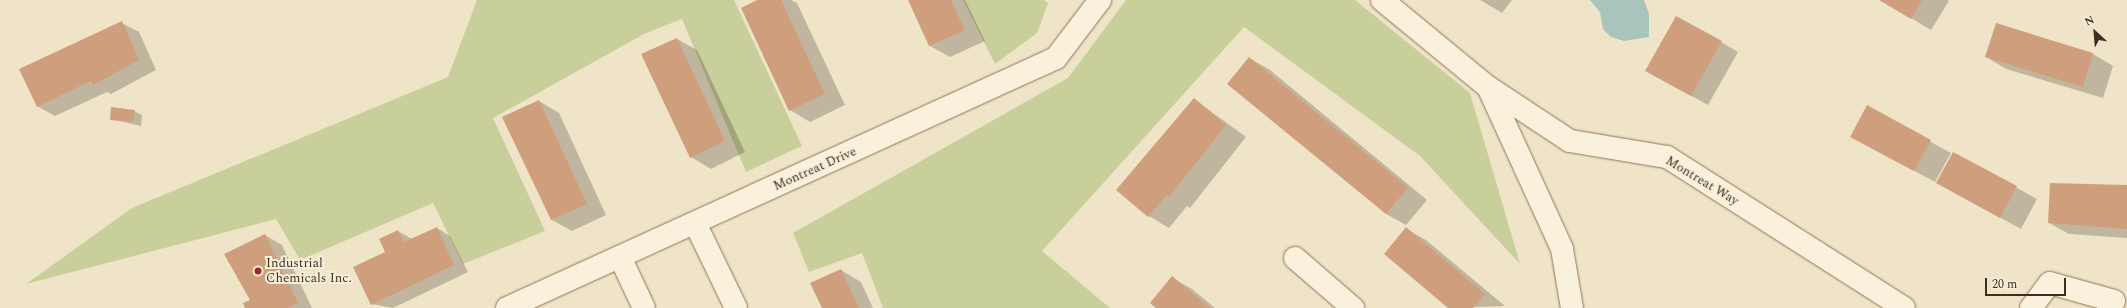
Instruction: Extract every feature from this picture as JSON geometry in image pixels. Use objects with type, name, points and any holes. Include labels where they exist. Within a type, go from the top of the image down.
[{"type":"street","name":"Montreat Drive","points":[[507,308],[620,258],[1056,58],[1100,0]]},
{"type":"street","name":"Montreat Way","points":[[1382,0],[1488,86],[1570,141],[1667,157],[1904,308]]},
{"type":"street","name":"Montreat Way","points":[[1488,86],[1562,249],[1572,308]]},
{"type":"street","points":[[695,223],[736,308]]},
{"type":"street","points":[[620,258],[644,308]]},
{"type":"street","points":[[1295,258],[1353,308]]},
{"type":"street","points":[[2031,308],[2050,283],[2114,301],[2108,308]]},
{"type":"green space","points":[[477,0],[734,0],[802,146],[746,172],[682,19],[644,34],[493,118],[545,231],[463,264],[433,203],[300,260],[276,219],[26,284],[132,208],[448,77]]},
{"type":"green space","points":[[963,0],[1044,0],[1048,3],[1037,33],[995,64]]},
{"type":"green space","points":[[1126,0],[1355,0],[1470,93],[1520,264],[1420,156],[1244,27],[1042,251],[1110,308],[883,308],[862,253],[809,272],[793,233],[1068,78]]},
{"type":"water","points":[[1590,0],[1644,0],[1649,14],[1649,37],[1624,41],[1611,37],[1603,29],[1600,12]]},
{"type":"building","points":[[757,0],[781,0],[825,94],[789,111],[741,8]]},
{"type":"building","points":[[908,0],[951,0],[965,30],[929,46]]},
{"type":"building","points":[[1879,0],[1922,0],[1911,19]]},
{"type":"building","points":[[1676,16],[1722,41],[1691,96],[1645,71]]},
{"type":"building","points":[[122,21],[139,60],[93,85],[91,81],[37,107],[19,69]]},
{"type":"building","points":[[1996,23],[2093,53],[2083,87],[1985,57]]},
{"type":"building","points":[[677,38],[725,141],[690,158],[641,54]]},
{"type":"building","points":[[1249,57],[1408,188],[1386,214],[1227,84]]},
{"type":"building","points":[[1194,98],[1226,125],[1169,197],[1167,195],[1148,217],[1116,190]]},
{"type":"building","points":[[539,100],[587,204],[551,220],[502,117]]},
{"type":"building","points":[[1867,105],[1931,140],[1914,171],[1850,137]]},
{"type":"building","points":[[111,107],[135,110],[133,122],[110,120]]},
{"type":"building","points":[[1953,152],[2017,186],[2000,218],[1936,183]]},
{"type":"building","points":[[2050,183],[2127,185],[2127,229],[2048,223]]},
{"type":"building","points":[[437,227],[454,265],[371,305],[353,267],[385,252],[379,239],[398,230],[404,242]]},
{"type":"building","points":[[1406,227],[1485,294],[1473,308],[1448,308],[1384,254]]},
{"type":"building","name":"Industrial Chemicals Inc.","points":[[265,234],[298,303],[288,308],[245,308],[243,303],[250,300],[224,254]]},
{"type":"building","points":[[841,269],[859,308],[822,308],[810,283]]},
{"type":"building","points":[[1172,276],[1210,308],[1156,308],[1150,303]]},
{"type":"place","name":"Industrial Chemicals Inc.","points":[[258,271]]}]
